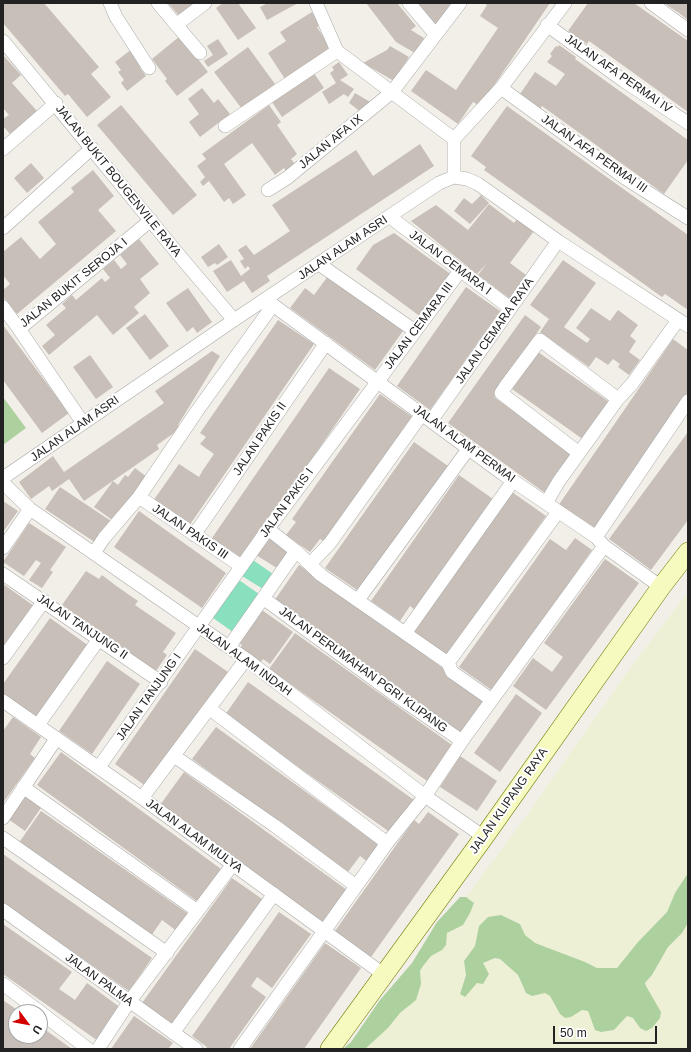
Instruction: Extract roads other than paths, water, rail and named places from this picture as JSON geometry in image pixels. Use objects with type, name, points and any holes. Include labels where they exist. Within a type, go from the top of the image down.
[{"type":"main road","name":"JALAN KLIPANG RAYA","points":[[330,1049],[484,837],[661,587],[688,552]]},
{"type":"street","points":[[110,3],[116,17],[149,68]]},
{"type":"street","points":[[158,3],[200,53]]},
{"type":"street","points":[[176,25],[205,3]]},
{"type":"street","points":[[316,3],[337,51],[454,138]]},
{"type":"street","points":[[409,3],[435,34]]},
{"type":"street","name":"JALAN AFA IX","points":[[268,190],[287,178],[392,92],[460,3]]},
{"type":"street","points":[[546,503],[579,453],[618,399],[683,323],[558,241],[478,184],[467,179],[454,177],[454,138],[501,88],[565,3]]},
{"type":"street","points":[[651,3],[688,30]]},
{"type":"street","name":"JALAN AFA PERMAI IV","points":[[548,25],[624,81],[688,123]]},
{"type":"street","name":"JALAN BUKIT BOUGENVILE RAYA","points":[[3,41],[56,103],[234,320]]},
{"type":"street","points":[[225,126],[337,51]]},
{"type":"street","name":"JALAN AFA PERMAI III","points":[[501,88],[625,178],[688,218]]},
{"type":"street","points":[[3,149],[56,103]]},
{"type":"street","points":[[3,228],[92,148]]},
{"type":"street","name":"JALAN ALAM ASRI","points":[[3,478],[234,320],[270,302],[319,264],[439,183],[454,177]]},
{"type":"street","name":"JALAN CEMARA I","points":[[390,217],[510,308]]},
{"type":"street","name":"JALAN BUKIT SEROJA I","points":[[3,307],[19,329],[151,220]]},
{"type":"street","name":"JALAN CEMARA RAYA","points":[[427,417],[510,308],[558,241]]},
{"type":"street","points":[[319,264],[415,331]]},
{"type":"street","name":"JALAN CEMARA III","points":[[378,381],[460,271]]},
{"type":"street","points":[[94,553],[104,538],[139,497],[270,302]]},
{"type":"street","name":"JALAN ALAM PERMAI","points":[[270,302],[514,481],[600,541],[661,587]]},
{"type":"street","points":[[19,329],[83,423]]},
{"type":"street","points":[[579,453],[501,393],[505,387],[540,340],[618,399]]},
{"type":"street","name":"JALAN PAKIS II","points":[[194,535],[326,342]]},
{"type":"street","name":"JALAN PAKIS I","points":[[198,626],[378,381]]},
{"type":"street","points":[[240,1049],[387,843],[425,796],[492,700],[600,541],[688,401]]},
{"type":"street","points":[[310,564],[330,542],[427,417]]},
{"type":"street","points":[[358,600],[469,448]]},
{"type":"street","points":[[406,632],[514,481]]},
{"type":"street","name":"JALAN ALAM INDAH","points":[[3,483],[30,509],[246,659],[425,796],[484,837]]},
{"type":"street","name":"JALAN PAKIS III","points":[[139,497],[241,566]]},
{"type":"street","points":[[3,548],[30,509]]},
{"type":"street","points":[[448,663],[558,512]]},
{"type":"street","points":[[268,529],[296,551],[321,575],[406,632],[448,663],[452,672],[492,700]]},
{"type":"street","points":[[228,647],[296,551]]},
{"type":"street","name":"JALAN TANJUNG II","points":[[3,574],[161,682]]},
{"type":"street","name":"JALAN PERUMAHAN PGRI KLIPANG","points":[[263,598],[394,694],[462,741]]},
{"type":"street","points":[[3,658],[44,601]]},
{"type":"street","name":"JALAN TANJUNG I","points":[[99,767],[161,682],[198,626]]},
{"type":"street","points":[[38,725],[99,639]]},
{"type":"street","points":[[142,798],[246,659]]},
{"type":"street","name":"JALAN ALAM MULYA","points":[[5,707],[38,725],[56,739],[99,767],[383,974]]},
{"type":"street","points":[[210,709],[387,843]]},
{"type":"street","points":[[3,818],[56,739]]},
{"type":"street","points":[[174,756],[356,886]]},
{"type":"street","points":[[23,787],[196,910]]},
{"type":"street","points":[[3,838],[167,954]]},
{"type":"street","points":[[98,1049],[129,1002],[167,954],[196,910],[232,864]]},
{"type":"street","points":[[173,1033],[274,894]]},
{"type":"street","name":"JALAN PALMA","points":[[3,910],[196,1049]]},
{"type":"street","points":[[3,984],[29,1004]]},
{"type":"street","points":[[48,1018],[88,1049]]}]
